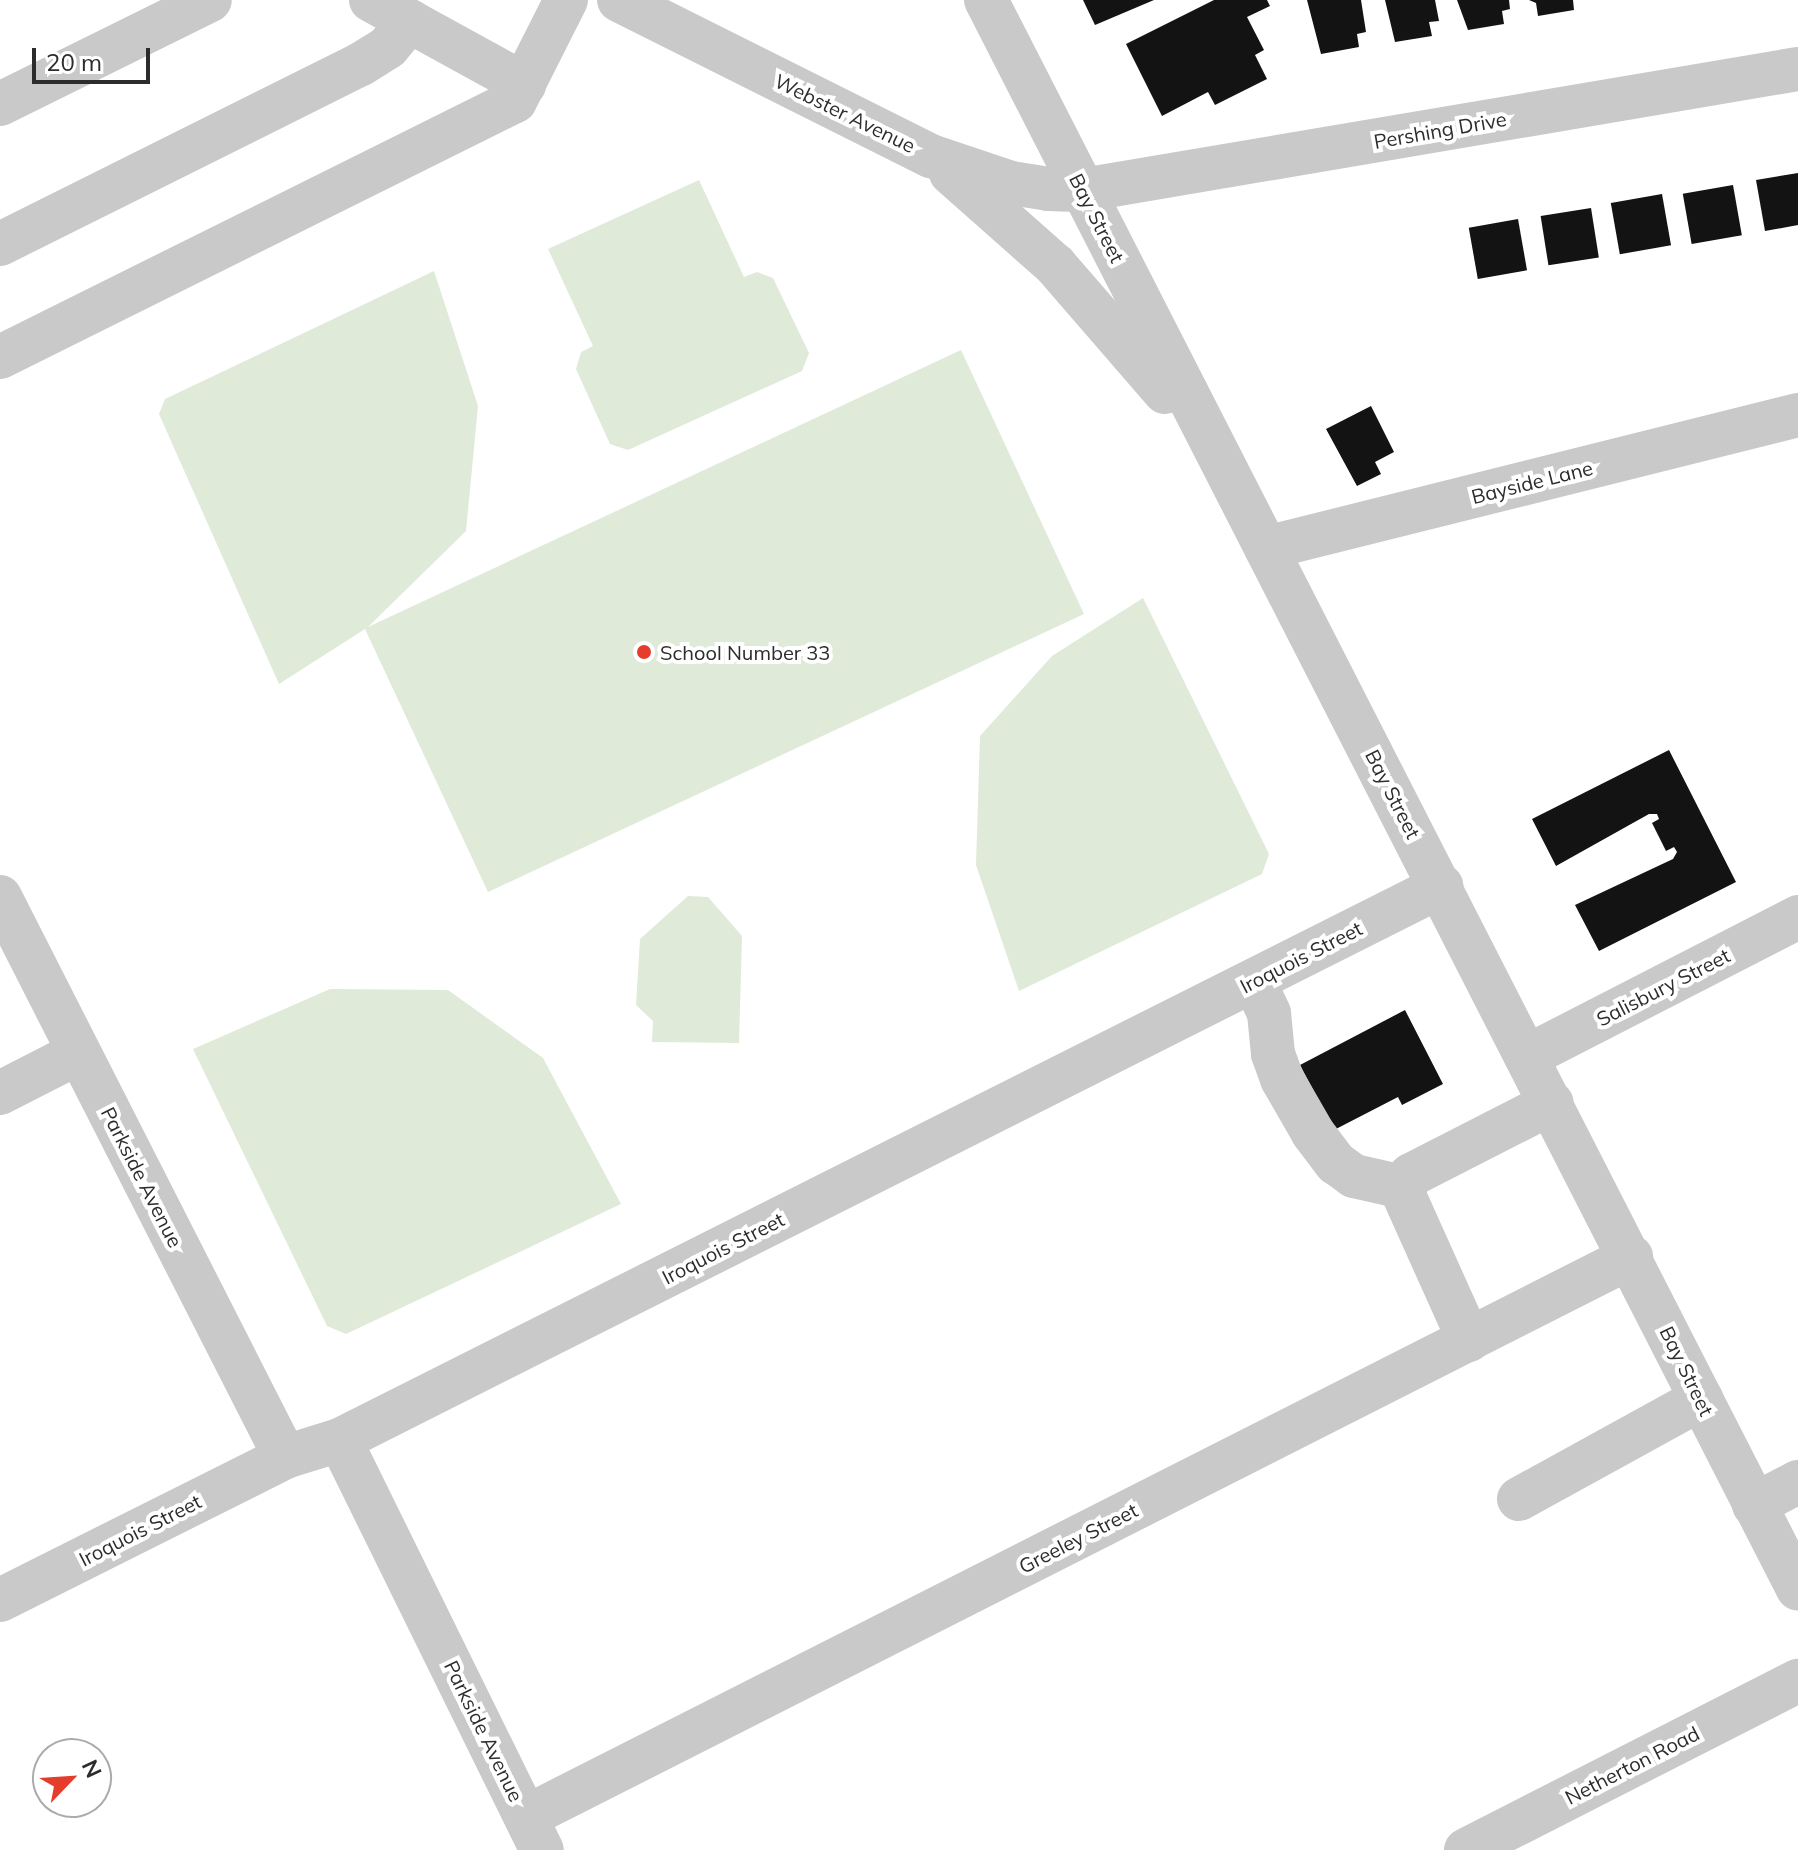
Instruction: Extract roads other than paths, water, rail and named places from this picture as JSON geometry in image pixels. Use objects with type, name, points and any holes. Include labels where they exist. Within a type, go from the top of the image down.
[{"type":"street","points":[[0,104],[210,0]]},
{"type":"street","points":[[371,0],[524,84]]},
{"type":"street","points":[[0,357],[515,101],[566,0]]},
{"type":"street","name":"Webster Avenue","points":[[619,0],[931,156],[1011,183],[1083,190]]},
{"type":"street","name":"Bay Street","points":[[986,0],[1798,1589]]},
{"type":"street","points":[[0,244],[361,64],[388,47],[410,21]]},
{"type":"street","name":"Pershing Drive","points":[[1083,190],[1798,69]]},
{"type":"street","points":[[931,156],[1055,265],[1220,460]]},
{"type":"street","name":"Bayside Lane","points":[[1266,548],[1798,415]]},
{"type":"street","name":"Iroquois Street","points":[[0,1600],[285,1457],[340,1440],[1441,886]]},
{"type":"street","name":"Parkside Avenue","points":[[0,897],[285,1457]]},
{"type":"street","name":"Salisbury Street","points":[[1528,1056],[1798,917]]},
{"type":"street","points":[[1254,981],[1269,1013],[1273,1054],[1282,1079],[1313,1133],[1336,1163],[1354,1176],[1403,1187]]},
{"type":"street","points":[[0,1093],[78,1053]]},
{"type":"street","points":[[1469,1340],[1404,1203],[1403,1187],[1411,1175],[1552,1103]]},
{"type":"street","name":"Greeley Street","points":[[534,1834],[1631,1257]]},
{"type":"street","points":[[1519,1499],[1701,1399]]},
{"type":"street","name":"Parkside Avenue","points":[[340,1440],[534,1834]]},
{"type":"street","points":[[1754,1505],[1798,1482]]},
{"type":"street","name":"Netherton Road","points":[[1466,1850],[1798,1681]]},
{"type":"place","name":"School Number 33","points":[[644,652]]}]
